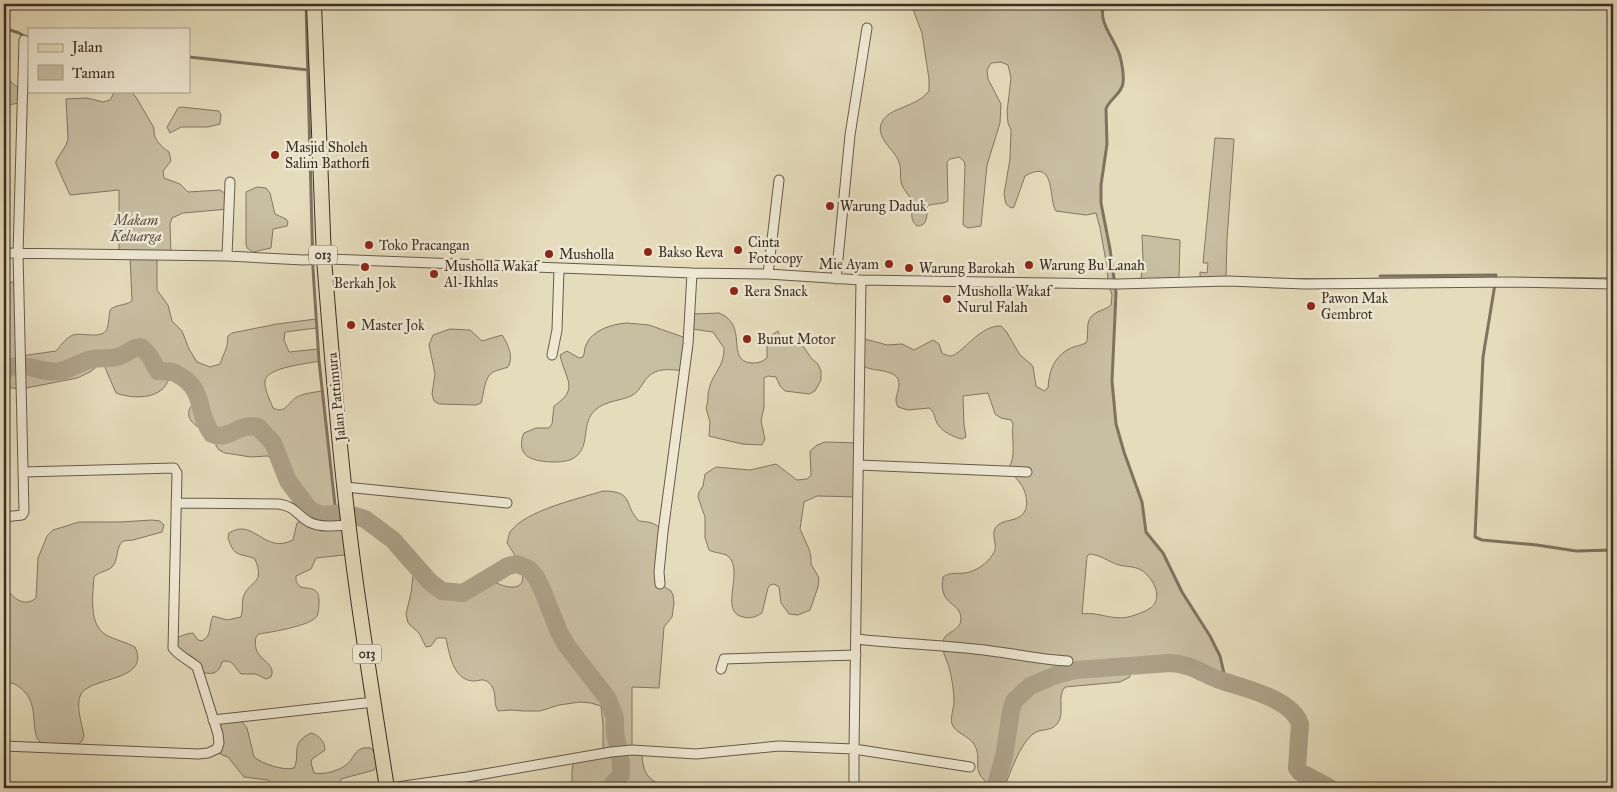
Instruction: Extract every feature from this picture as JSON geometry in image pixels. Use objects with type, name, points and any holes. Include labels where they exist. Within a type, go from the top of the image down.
[{"type":"main road","name":"Jalan Pattimura","points":[[314,4],[320,260],[358,598],[389,788]]},
{"type":"street","points":[[836,279],[850,135],[867,28]]},
{"type":"street","points":[[4,517],[16,517],[24,512],[18,254],[24,40]]},
{"type":"street","points":[[768,274],[779,180]]},
{"type":"street","points":[[226,256],[230,182]]},
{"type":"street","points":[[4,253],[226,256],[559,269],[768,274],[861,280],[1114,284],[1235,281],[1305,284],[1510,282],[1613,284]]},
{"type":"street","points":[[552,354],[557,330],[559,269]]},
{"type":"street","points":[[660,584],[663,532],[688,344],[692,273]]},
{"type":"street","points":[[854,788],[860,465],[861,280]]},
{"type":"street","points":[[860,465],[1027,472]]},
{"type":"street","points":[[4,746],[198,754],[208,753],[217,749],[219,743],[197,668],[189,660],[176,653],[173,648],[177,473],[174,468],[23,472]]},
{"type":"street","points":[[345,487],[507,503]]},
{"type":"street","points":[[176,503],[279,504],[294,509],[307,521],[318,526],[349,522]]},
{"type":"street","points":[[856,639],[991,651],[1040,659],[1068,661]]},
{"type":"street","points":[[721,669],[724,659],[856,655]]},
{"type":"street","points":[[213,720],[374,702]]},
{"type":"street","points":[[389,788],[632,750],[696,754],[779,746],[854,749],[970,767]]},
{"type":"green space","points":[[911,4],[1104,4],[1103,17],[1120,56],[1123,77],[1122,87],[1106,109],[1107,144],[1101,185],[1101,203],[1116,293],[1112,381],[1116,424],[1142,502],[1146,532],[1163,553],[1182,592],[1210,636],[1220,656],[1226,682],[1180,663],[1130,666],[1130,677],[1120,682],[1065,687],[1061,696],[1060,720],[1055,726],[1036,732],[1028,739],[1016,759],[1004,788],[984,788],[986,782],[979,773],[978,754],[974,744],[956,730],[952,724],[953,689],[943,646],[944,638],[958,627],[961,619],[957,609],[946,599],[942,587],[943,577],[946,575],[969,572],[985,564],[995,550],[995,528],[1000,523],[1019,517],[1025,510],[1027,501],[1024,491],[1008,468],[1011,464],[1013,453],[1013,424],[1011,420],[1001,418],[995,414],[988,393],[963,396],[966,437],[962,439],[941,429],[929,408],[908,410],[898,407],[896,401],[899,387],[898,379],[890,373],[863,366],[861,338],[887,345],[902,344],[914,350],[933,340],[939,344],[942,353],[950,356],[960,351],[985,330],[1001,326],[1020,355],[1033,367],[1036,386],[1044,391],[1048,388],[1049,377],[1058,357],[1067,350],[1086,343],[1090,318],[1095,313],[1111,305],[1112,295],[1108,283],[1107,267],[1096,213],[1086,215],[1056,211],[1050,183],[1047,176],[1042,172],[1035,172],[1025,176],[1014,207],[1011,208],[1006,204],[1004,194],[1010,159],[1011,130],[1007,112],[1011,78],[1008,65],[1001,62],[991,63],[987,70],[988,79],[1001,104],[1000,123],[987,165],[981,226],[968,228],[963,225],[965,166],[964,161],[959,157],[950,159],[947,162],[948,201],[927,206],[925,222],[921,226],[917,226],[914,223],[912,205],[901,182],[899,162],[883,138],[880,128],[885,117],[890,113],[917,101],[929,91],[922,33]],"holes":[[[1090,554],[1119,565],[1133,567],[1145,573],[1156,589],[1157,599],[1154,605],[1143,612],[1120,618],[1082,614],[1087,556]]]},
{"type":"green space","points":[[4,76],[23,92],[23,102],[4,106]]},
{"type":"green space","name":"Makam Keluarga","points":[[131,92],[136,97],[154,128],[158,142],[169,152],[171,161],[163,171],[164,178],[180,184],[188,192],[220,190],[229,196],[229,209],[183,213],[172,218],[170,224],[171,256],[157,256],[157,290],[168,305],[172,321],[182,331],[189,349],[197,362],[210,367],[220,364],[227,346],[228,336],[232,333],[316,319],[317,328],[285,332],[284,340],[289,352],[318,349],[319,361],[280,369],[267,376],[265,384],[273,408],[278,410],[284,408],[299,396],[323,391],[336,514],[320,515],[307,507],[295,492],[281,460],[267,456],[251,457],[225,453],[219,450],[216,446],[216,436],[196,426],[189,416],[192,405],[200,398],[195,388],[177,374],[171,378],[165,387],[155,394],[133,397],[116,393],[104,365],[100,364],[90,372],[77,378],[21,389],[4,387],[4,285],[18,280],[21,356],[56,351],[73,335],[101,334],[107,329],[110,310],[132,301],[130,255],[119,255],[119,190],[70,195],[56,164],[68,139],[66,99],[87,98],[103,102],[110,100],[114,93]]},
{"type":"green space","points":[[178,108],[219,111],[221,115],[220,124],[208,127],[181,127],[170,133],[167,127]]},
{"type":"green space","points":[[1215,138],[1234,139],[1226,278],[1613,278],[1613,287],[1292,285],[1141,279],[1143,259],[1142,235],[1180,240],[1179,279],[1200,278],[1200,272],[1207,273],[1208,263],[1203,263]]},
{"type":"green space","points":[[257,187],[266,188],[270,193],[275,214],[286,219],[288,222],[287,226],[273,229],[271,248],[253,252],[247,248],[246,244],[246,192]]},
{"type":"green space","points":[[719,313],[728,319],[733,326],[739,356],[744,361],[756,363],[767,358],[767,338],[778,331],[784,344],[803,346],[818,364],[821,371],[821,380],[815,391],[809,394],[785,391],[780,386],[776,377],[768,376],[764,378],[764,407],[761,421],[765,439],[762,445],[742,444],[709,436],[710,422],[706,408],[708,392],[722,360],[724,348],[713,332],[692,329],[693,314]]},
{"type":"green space","points":[[627,323],[649,325],[686,338],[685,371],[666,370],[655,372],[648,377],[635,394],[609,402],[595,410],[588,421],[584,445],[578,455],[572,459],[562,462],[547,462],[528,457],[523,452],[522,447],[524,433],[536,428],[549,428],[552,424],[554,406],[562,400],[569,389],[569,383],[560,355],[567,351],[579,358],[583,357],[586,345],[593,335],[609,326]]},
{"type":"green space","points":[[450,329],[470,330],[482,341],[502,335],[508,346],[510,363],[508,367],[490,374],[481,403],[476,405],[439,404],[434,401],[432,394],[435,374],[429,345],[433,335]]},
{"type":"green space","points":[[825,442],[860,443],[859,497],[817,496],[804,502],[800,529],[809,549],[811,564],[819,578],[810,610],[798,615],[789,614],[781,603],[779,587],[774,584],[768,588],[762,613],[748,618],[736,614],[732,607],[734,571],[732,563],[728,556],[709,550],[705,538],[705,517],[698,497],[703,486],[705,474],[716,467],[750,470],[776,464],[797,480],[807,479],[811,475],[810,451],[817,445]]},
{"type":"green space","points":[[603,491],[620,493],[627,500],[639,521],[653,524],[663,532],[660,584],[671,591],[674,603],[672,617],[664,627],[659,688],[632,687],[632,750],[642,751],[644,768],[650,778],[655,782],[677,788],[572,788],[574,758],[603,753],[601,706],[580,702],[559,705],[540,711],[498,711],[493,689],[488,682],[466,679],[456,671],[446,638],[437,638],[431,646],[426,647],[419,633],[408,623],[406,614],[415,573],[420,571],[437,587],[451,593],[467,590],[487,579],[507,587],[520,585],[522,574],[520,567],[507,543],[510,532],[528,517],[540,511]]},
{"type":"green space","points":[[160,521],[164,525],[162,532],[123,541],[112,567],[94,577],[93,608],[96,624],[106,635],[135,647],[138,658],[135,667],[128,673],[87,688],[81,694],[79,709],[84,736],[79,744],[43,745],[38,740],[33,709],[26,693],[15,684],[4,683],[4,585],[14,597],[22,602],[31,601],[36,598],[38,558],[47,536],[53,530],[79,522]]},
{"type":"green space","points":[[301,521],[349,525],[353,554],[316,558],[311,569],[296,576],[296,581],[300,587],[313,589],[319,596],[318,613],[313,620],[307,623],[259,634],[256,637],[256,650],[272,670],[271,677],[266,679],[256,674],[241,674],[228,661],[222,662],[219,669],[214,673],[201,672],[182,659],[172,639],[193,633],[198,640],[202,641],[208,636],[213,616],[227,620],[241,617],[245,592],[257,578],[258,568],[255,559],[235,552],[228,538],[229,533],[238,529],[245,529],[274,543],[283,543],[293,540],[297,523]]},
{"type":"green space","points":[[238,717],[247,728],[254,757],[279,768],[294,768],[298,745],[304,737],[311,733],[321,739],[325,750],[312,759],[311,763],[314,773],[326,773],[339,769],[346,765],[358,751],[365,748],[371,748],[375,754],[377,766],[374,770],[341,779],[338,788],[275,788],[268,780],[244,777],[228,757],[218,752],[213,720]]},
{"type":"waterway","points":[[306,4],[313,269],[319,361],[336,514]]},
{"type":"waterway","points":[[1104,4],[1103,17],[1118,50],[1123,77],[1122,87],[1106,109],[1107,144],[1101,185],[1101,203],[1116,293],[1112,381],[1116,424],[1142,502],[1146,532],[1163,553],[1182,592],[1210,636],[1220,656],[1226,682]]},
{"type":"waterway","points":[[4,28],[28,38]]},
{"type":"waterway","points":[[190,57],[308,70]]},
{"type":"waterway","points":[[1380,276],[1496,275],[1495,279]]},
{"type":"waterway","points":[[1495,284],[1483,357],[1475,537],[1482,540],[1576,551],[1613,550]]},
{"type":"waterway","points":[[4,370],[25,366],[45,371],[60,371],[96,358],[117,357],[141,347],[149,355],[158,371],[175,373],[193,387],[207,426],[212,434],[218,436],[229,434],[245,427],[258,427],[273,443],[288,481],[309,509],[320,515],[345,513],[365,519],[393,540],[430,582],[442,591],[463,593],[508,566],[517,564],[529,569],[536,577],[542,589],[559,632],[567,646],[608,699],[615,718],[621,775],[609,788]]},
{"type":"waterway","points":[[995,788],[1004,757],[1014,701],[1030,686],[1056,675],[1076,670],[1169,663],[1188,666],[1217,679],[1264,695],[1287,707],[1300,724],[1297,768],[1300,772],[1330,788]]},
{"type":"place","name":"Masjid Sholeh Salim Bathorfi","points":[[275,155]]},
{"type":"place","name":"Warung Daduk","points":[[830,206]]},
{"type":"place","name":"Toko Pracangan","points":[[369,245]]},
{"type":"place","name":"Cinta Fotocopy","points":[[738,250]]},
{"type":"place","name":"Bakso Reva","points":[[648,252]]},
{"type":"place","name":"Musholla","points":[[549,254]]},
{"type":"place","name":"Mie Ayam","points":[[889,264]]},
{"type":"place","name":"Warung Bu Lanah","points":[[1029,265]]},
{"type":"place","name":"Berkah Jok","points":[[365,267]]},
{"type":"place","name":"Warung Barokah","points":[[909,268]]},
{"type":"place","name":"Musholla Wakaf Al-Ikhlas","points":[[434,274]]},
{"type":"place","name":"Rera Snack","points":[[734,291]]},
{"type":"place","name":"Musholla Wakaf Nurul Falah","points":[[947,299]]},
{"type":"place","name":"Pawon Mak Gembrot","points":[[1311,306]]},
{"type":"place","name":"Master Jok","points":[[351,325]]},
{"type":"place","name":"Bunut Motor","points":[[747,339]]}]
